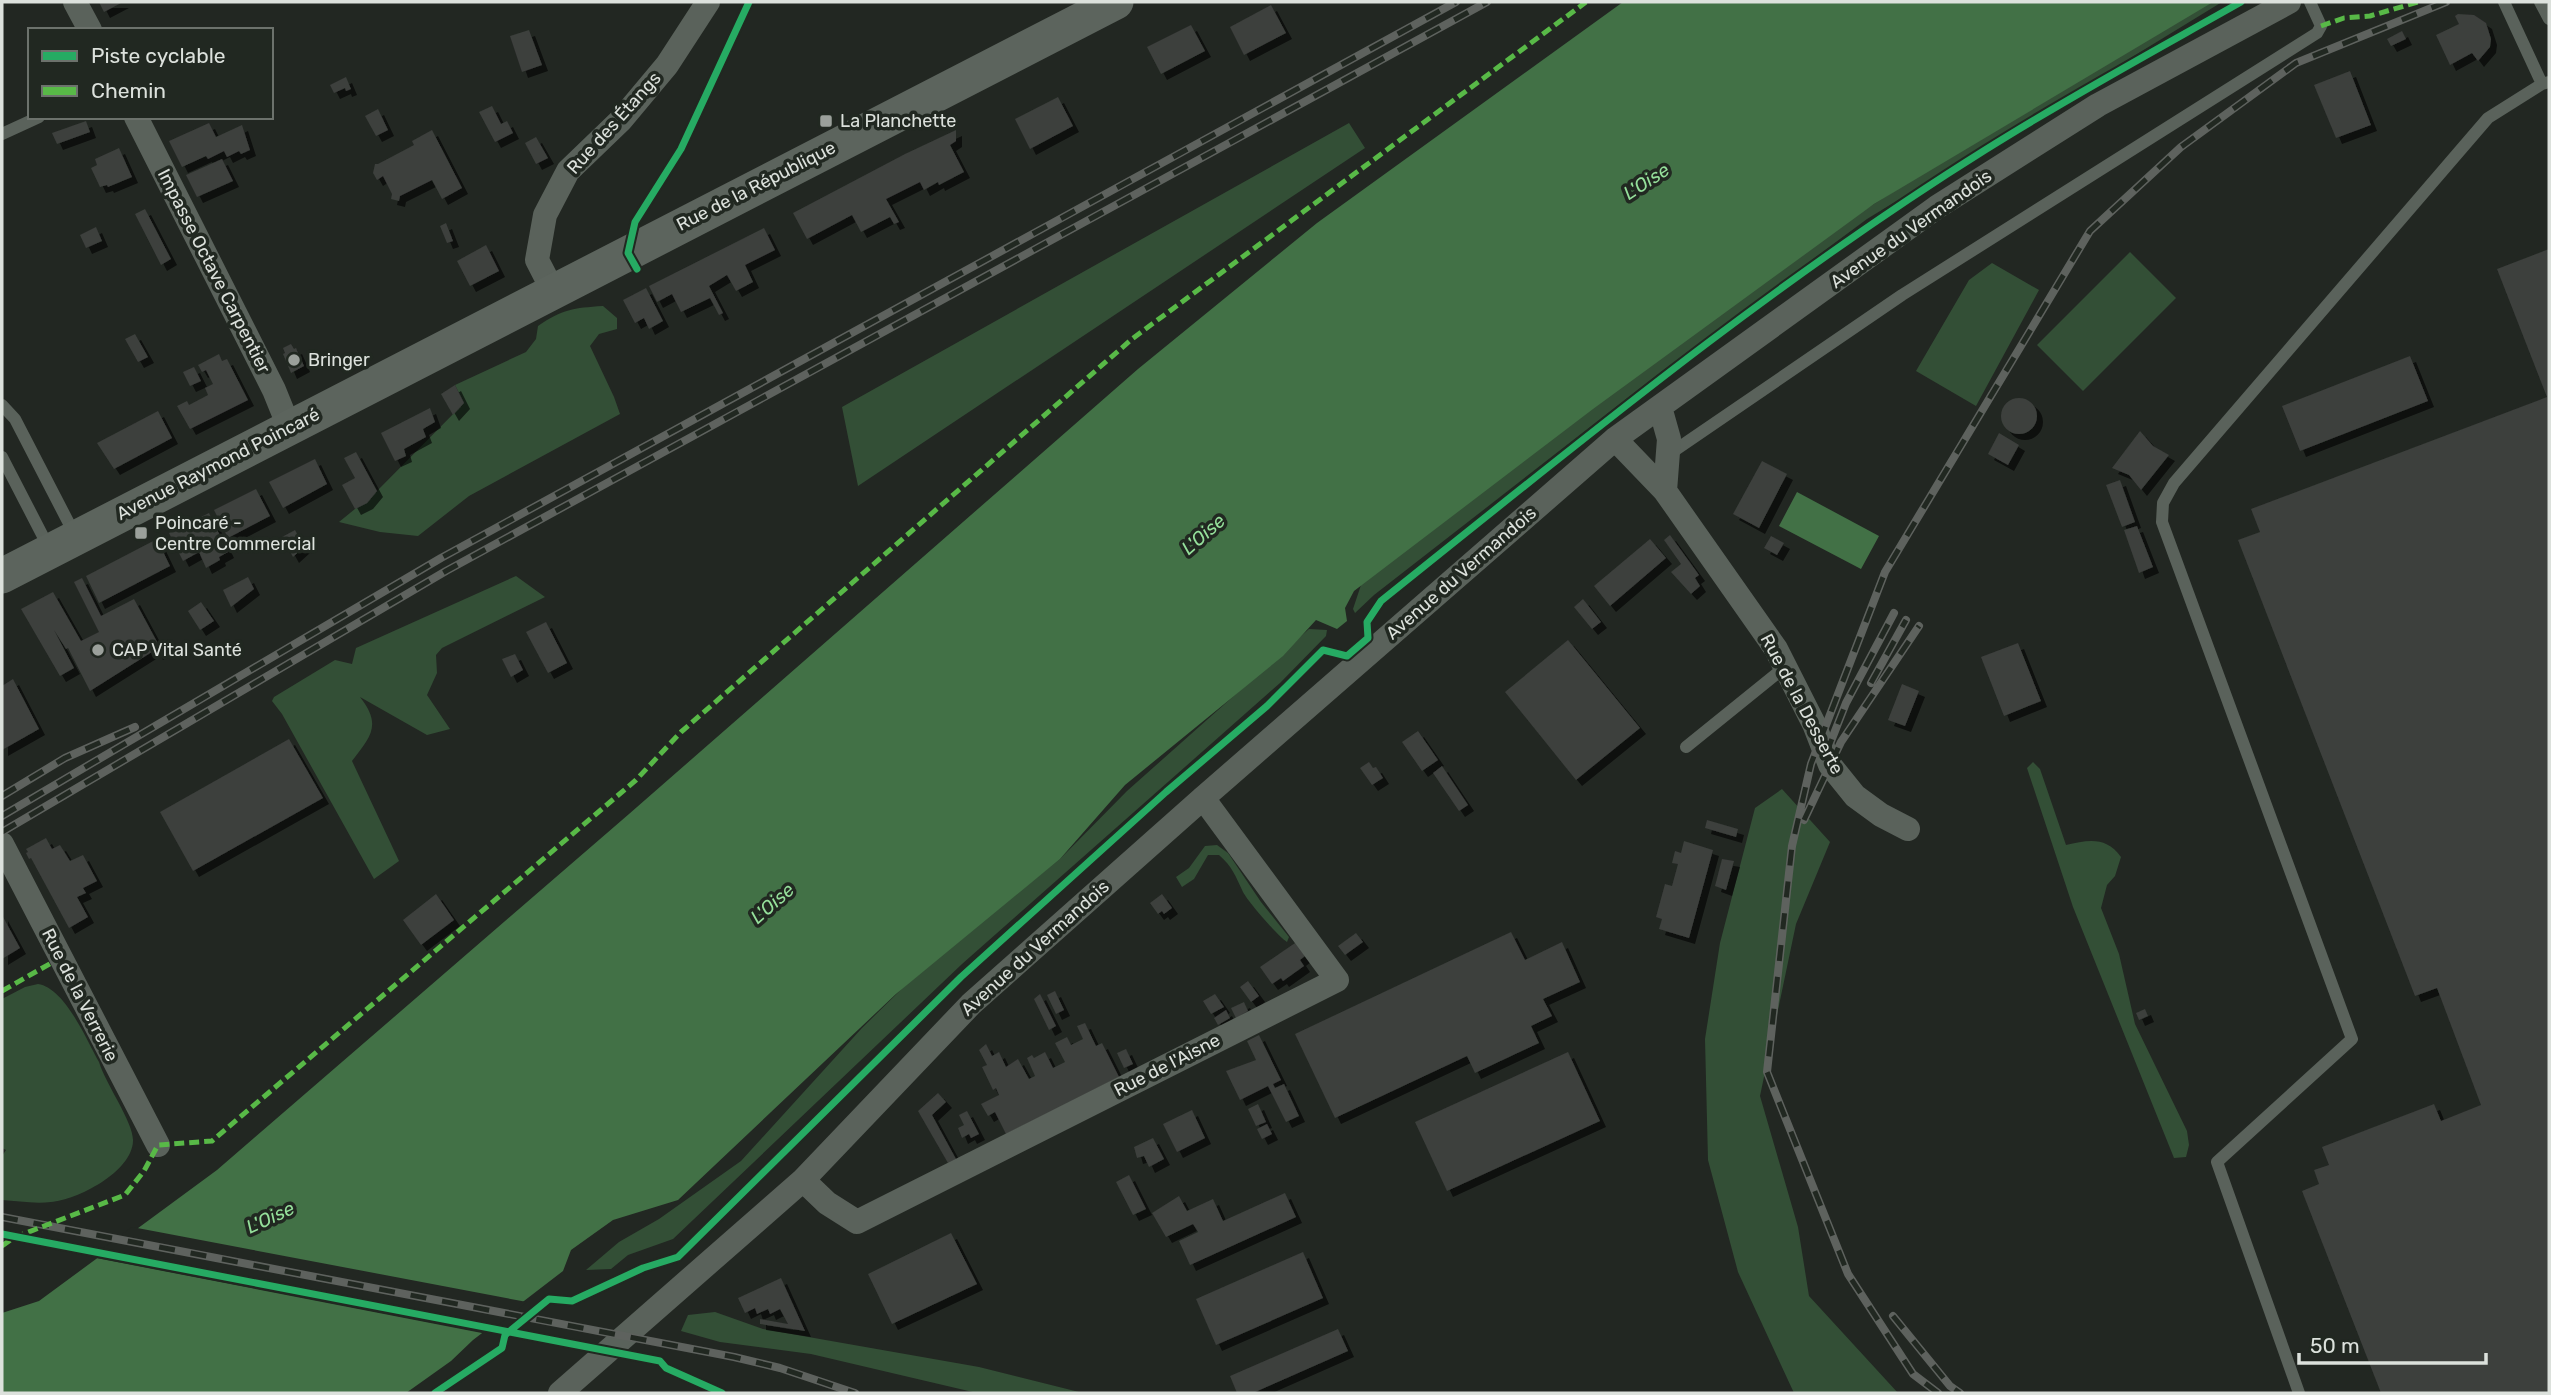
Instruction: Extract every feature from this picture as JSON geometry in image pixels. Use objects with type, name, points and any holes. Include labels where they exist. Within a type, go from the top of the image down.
[{"type":"main road","name":"Rue de la République","points":[[434,352],[1116,2]]},
{"type":"main road","name":"Avenue Raymond Poincaré","points":[[2,576],[434,352]]},
{"type":"street","points":[[75,2],[89,28]]},
{"type":"street","name":"Rue des Étangs","points":[[553,291],[537,260],[545,215],[568,171],[621,120],[667,65],[708,2]]},
{"type":"street","name":"Avenue du Vermandois","points":[[560,1393],[803,1180],[971,1004],[1615,439],[1937,207],[2098,105],[2289,2]]},
{"type":"street","name":"Impasse Octave Carpentier","points":[[137,119],[274,390],[289,427]]},
{"type":"street","points":[[1660,407],[1669,439],[1665,491]]},
{"type":"street","name":"Rue de la Desserte","points":[[1615,439],[1665,491],[1776,649],[1814,724],[1830,765],[1855,796],[1881,815],[1908,829]]},
{"type":"street","name":"Rue de l'Aisne","points":[[803,1180],[827,1203],[857,1222],[1337,980],[1203,799]]},
{"type":"street","name":"Rue de la Verrerie","points":[[2,845],[158,1145]]},
{"type":"lane","points":[[1668,455],[1902,295],[2317,33],[2321,26],[2310,2]]},
{"type":"lane","points":[[2299,1393],[2217,1162],[2353,1039],[2162,522],[2162,503],[2174,483],[2488,118],[2546,83],[2504,2]]},
{"type":"lane","points":[[2540,2],[2549,19]]},
{"type":"lane","points":[[2,134],[35,119]]},
{"type":"lane","points":[[2,405],[15,419],[63,544]]},
{"type":"lane","points":[[2,457],[63,544]]},
{"type":"lane","points":[[1686,747],[1785,667]]},
{"type":"shaded area","points":[[2193,2],[2222,2],[1867,219],[1662,371],[1374,595],[1355,613],[1353,609],[1365,573],[1713,306]]},
{"type":"shaded area","points":[[1349,123],[1365,148],[858,486],[842,407]]},
{"type":"shaded area","points":[[2130,252],[2176,298],[2083,391],[2037,345]]},
{"type":"shaded area","points":[[1992,263],[2039,290],[1976,406],[1916,371],[1969,280]]},
{"type":"shaded area","points":[[603,306],[617,318],[617,329],[599,334],[590,346],[620,414],[469,496],[418,536],[380,532],[339,522],[377,491],[464,403],[455,385],[526,352],[536,339],[538,326],[554,316],[576,309]]},
{"type":"shaded area","points":[[516,576],[545,597],[442,648],[436,655],[437,673],[427,695],[450,729],[427,735],[360,697],[371,715],[372,723],[369,737],[352,761],[399,861],[374,879],[282,714],[272,701],[274,697],[335,660],[352,664],[356,648]]},
{"type":"shaded area","points":[[1309,629],[1327,630],[1326,636],[1280,683],[962,964],[673,1239],[628,1255],[611,1269],[586,1270],[619,1242],[659,1219],[741,1161],[862,1028],[922,969],[1060,859],[1127,791]]},
{"type":"shaded area","points":[[2033,762],[2040,769],[2066,845],[2096,841],[2109,846],[2121,857],[2115,876],[2107,885],[2101,908],[2119,954],[2135,1024],[2187,1131],[2189,1145],[2186,1157],[2174,1158],[2073,907],[2027,768]]},
{"type":"shaded area","points":[[1782,789],[1830,842],[1796,924],[1760,1096],[1798,1227],[1809,1296],[1898,1393],[1794,1393],[1738,1272],[1708,1160],[1705,1039],[1720,943],[1755,808]]},
{"type":"shaded area","points":[[1217,845],[1228,853],[1289,937],[1287,942],[1251,903],[1219,855],[1208,855],[1194,879],[1182,887],[1176,877],[1189,868],[1205,846]]},
{"type":"shaded area","points":[[38,984],[57,995],[74,1016],[129,1124],[133,1141],[123,1163],[88,1190],[62,1200],[32,1203],[2,1200],[2,1156],[6,1150],[2,1148],[2,999],[25,987]]},
{"type":"shaded area","points":[[715,1312],[763,1329],[979,1367],[1083,1393],[977,1393],[811,1354],[720,1342],[681,1331],[688,1315]]},
{"type":"water","name":"L'Oise","points":[[1623,2],[2213,2],[1874,204],[1593,409],[1354,591],[1345,608],[1347,621],[1337,629],[1316,620],[1283,656],[1125,785],[1060,859],[896,994],[678,1200],[613,1220],[571,1250],[563,1271],[473,1340],[451,1361],[406,1393],[2,1393],[2,1313],[39,1301],[217,1170],[1138,369],[1317,223]]},
{"type":"water","points":[[1797,492],[1879,536],[1861,569],[1779,526]]},
{"type":"pier","points":[[132,1227],[527,1302],[487,1334],[91,1257]]},
{"type":"building","points":[[99,2],[123,2],[104,12]]},
{"type":"building","points":[[1271,5],[1286,33],[1244,55],[1230,27]]},
{"type":"building","points":[[2474,15],[2486,23],[2491,39],[2490,47],[2478,61],[2472,53],[2450,65],[2436,35],[2459,24],[2455,16]]},
{"type":"building","points":[[1191,25],[1205,51],[1161,74],[1147,47]]},
{"type":"building","points":[[529,30],[542,65],[522,72],[510,36]]},
{"type":"building","points":[[2402,31],[2406,39],[2391,46],[2387,39]]},
{"type":"building","points":[[2350,71],[2371,125],[2336,138],[2314,85]]},
{"type":"building","points":[[346,77],[351,89],[346,91],[345,88],[334,93],[330,85]]},
{"type":"building","points":[[1058,97],[1073,126],[1030,149],[1015,119]]},
{"type":"building","points":[[492,106],[501,124],[507,121],[513,133],[495,142],[479,112]]},
{"type":"building","points":[[378,109],[388,130],[376,136],[365,116]]},
{"type":"building","points":[[86,121],[90,132],[57,144],[52,133]]},
{"type":"building","points":[[209,123],[216,137],[242,125],[250,150],[241,154],[239,151],[227,157],[224,151],[182,167],[169,141]]},
{"type":"building","points":[[432,130],[462,188],[442,199],[432,180],[400,196],[399,201],[391,199],[392,194],[383,176],[377,180],[373,173],[375,164],[414,145],[412,141]]},
{"type":"building","points":[[956,130],[956,141],[950,145],[964,172],[924,190],[920,182],[886,199],[899,222],[894,224],[890,217],[861,232],[852,215],[807,239],[793,213]]},
{"type":"building","points":[[536,137],[548,158],[536,164],[525,143]]},
{"type":"building","points":[[119,148],[132,177],[108,187],[100,187],[91,168],[97,165],[95,159]]},
{"type":"building","points":[[222,159],[233,181],[197,197],[186,175]]},
{"type":"building","points":[[145,209],[171,259],[161,265],[135,214]]},
{"type":"building","points":[[446,223],[453,241],[447,243],[440,226]]},
{"type":"building","points":[[96,227],[102,241],[86,248],[80,235]]},
{"type":"building","points":[[764,228],[775,250],[745,265],[753,282],[736,291],[727,275],[709,286],[723,313],[719,315],[710,298],[681,312],[672,294],[657,302],[649,286]]},
{"type":"building","points":[[486,245],[499,271],[470,286],[457,261]]},
{"type":"building","points":[[2549,249],[2549,1393],[2381,1393],[2302,1191],[2319,1184],[2314,1170],[2329,1165],[2322,1147],[2434,1104],[2441,1121],[2481,1105],[2437,988],[2415,996],[2238,540],[2260,532],[2251,509],[2547,397],[2497,269]]},
{"type":"building","points":[[646,288],[663,321],[649,329],[644,318],[635,323],[623,300]]},
{"type":"building","points":[[135,334],[148,357],[138,362],[125,339]]},
{"type":"building","name":"Bringer","points":[[291,344],[296,348],[304,366],[291,373],[283,348]]},
{"type":"building","points":[[219,354],[222,361],[227,359],[248,400],[190,429],[177,406],[187,401],[189,405],[208,395],[205,388],[213,384],[206,370],[202,372],[198,365]]},
{"type":"building","points":[[2410,356],[2428,401],[2300,451],[2282,406]]},
{"type":"building","points":[[194,367],[201,381],[190,386],[183,372]]},
{"type":"building","points":[[455,385],[464,403],[453,415],[441,394]]},
{"type":"building","points":[[2019,398],[2032,403],[2037,416],[2032,429],[2019,434],[2006,429],[2001,416],[2006,403]]},
{"type":"building","points":[[430,408],[435,422],[423,429],[426,437],[404,449],[406,456],[395,461],[381,433]]},
{"type":"building","points":[[158,411],[172,438],[114,469],[97,443]]},
{"type":"building","points":[[2140,431],[2153,446],[2169,455],[2141,490],[2129,475],[2112,468]]},
{"type":"building","points":[[1999,433],[2019,445],[2008,465],[1988,454]]},
{"type":"building","points":[[356,452],[377,491],[367,503],[355,509],[342,485],[355,478],[344,458]]},
{"type":"building","points":[[315,459],[327,484],[283,508],[269,482]]},
{"type":"building","points":[[1762,461],[1787,474],[1759,528],[1733,514]]},
{"type":"building","points":[[2120,480],[2135,522],[2122,527],[2106,485]]},
{"type":"building","points":[[256,489],[270,516],[228,538],[214,510]]},
{"type":"building","points":[[209,513],[228,552],[206,568],[199,552],[183,561],[169,533]]},
{"type":"building","points":[[2137,526],[2153,567],[2139,573],[2124,530]]},
{"type":"building","points":[[295,530],[304,547],[293,557],[282,537]]},
{"type":"building","points":[[1670,535],[1699,575],[1695,578],[1700,586],[1691,594],[1671,572],[1681,564],[1664,540]]},
{"type":"building","points":[[1771,536],[1784,543],[1777,555],[1764,548]]},
{"type":"building","points":[[157,539],[170,566],[99,603],[86,576]]},
{"type":"building","points":[[1650,539],[1666,558],[1610,606],[1594,586]]},
{"type":"building","points":[[248,577],[254,589],[231,607],[223,590]]},
{"type":"building","points":[[82,578],[101,616],[134,599],[162,651],[157,654],[155,650],[90,691],[68,648],[66,649],[54,630],[74,668],[60,676],[21,609],[53,592],[81,641],[99,632],[74,582]]},
{"type":"building","points":[[1583,599],[1601,622],[1592,629],[1574,607]]},
{"type":"building","points":[[201,602],[214,621],[200,630],[188,611]]},
{"type":"building","points":[[546,622],[567,663],[548,673],[526,632]]},
{"type":"building","points":[[1568,640],[1640,728],[1576,780],[1505,692]]},
{"type":"building","points":[[2018,643],[2041,701],[2004,716],[1981,657]]},
{"type":"building","points":[[515,654],[523,670],[511,677],[502,659]]},
{"type":"building","points":[[13,679],[39,729],[2,750],[2,686]]},
{"type":"building","points":[[1902,684],[1919,691],[1905,726],[1888,720]]},
{"type":"building","points":[[1418,731],[1438,760],[1422,771],[1402,742]]},
{"type":"building","points":[[289,739],[323,798],[193,871],[160,812]]},
{"type":"building","points":[[1369,762],[1383,778],[1372,785],[1360,768]]},
{"type":"building","points":[[1442,766],[1468,805],[1459,811],[1433,773]]},
{"type":"building","points":[[1707,820],[1738,829],[1736,837],[1705,828]]},
{"type":"building","points":[[46,838],[52,849],[60,845],[70,861],[83,855],[97,881],[83,888],[86,893],[77,897],[88,917],[69,928],[26,853],[26,849]]},
{"type":"building","points":[[1684,841],[1713,850],[1689,938],[1659,929],[1662,919],[1656,917],[1665,884],[1672,886],[1678,864],[1672,863],[1675,851],[1681,853]]},
{"type":"building","points":[[1722,859],[1734,861],[1726,890],[1715,886]]},
{"type":"building","points":[[436,894],[454,920],[421,945],[403,920]]},
{"type":"building","points":[[1162,894],[1172,908],[1164,914],[1162,911],[1158,914],[1150,903]]},
{"type":"building","points":[[2,915],[20,948],[2,959]]},
{"type":"building","points":[[1511,932],[1525,960],[1562,942],[1580,982],[1543,999],[1552,1016],[1531,1026],[1539,1043],[1475,1073],[1467,1056],[1335,1118],[1295,1034]]},
{"type":"building","points":[[1356,933],[1363,942],[1345,955],[1338,946]]},
{"type":"building","points":[[1295,943],[1305,956],[1300,960],[1304,966],[1283,981],[1281,978],[1272,984],[1260,967]]},
{"type":"building","points":[[1248,981],[1259,996],[1251,1002],[1240,987]]},
{"type":"building","points":[[1055,991],[1064,1010],[1056,1014],[1047,995]]},
{"type":"building","points":[[1040,994],[1056,1026],[1049,1030],[1034,999]]},
{"type":"building","points":[[1215,994],[1224,1007],[1211,1014],[1203,1001]]},
{"type":"building","points":[[1244,1002],[1248,1011],[1236,1018],[1231,1008]]},
{"type":"building","points":[[2145,1009],[2148,1016],[2139,1020],[2136,1013]]},
{"type":"building","points":[[1226,1010],[1230,1018],[1218,1025],[1214,1018]]},
{"type":"building","points":[[1085,1023],[1096,1046],[1102,1043],[1119,1077],[1006,1134],[995,1112],[988,1116],[981,1104],[999,1095],[996,1088],[993,1090],[982,1067],[987,1065],[979,1050],[986,1044],[992,1056],[999,1052],[1006,1067],[1018,1059],[1029,1079],[1035,1076],[1027,1058],[1032,1055],[1034,1058],[1045,1052],[1053,1068],[1065,1062],[1055,1043],[1067,1037],[1071,1045],[1083,1039],[1077,1026]]},
{"type":"building","points":[[1259,1035],[1281,1080],[1273,1084],[1275,1088],[1284,1084],[1299,1116],[1286,1122],[1268,1086],[1240,1100],[1226,1071],[1256,1060],[1247,1041]]},
{"type":"building","points":[[1126,1049],[1133,1064],[1124,1068],[1117,1053]]},
{"type":"building","points":[[1568,1052],[1600,1121],[1447,1191],[1415,1122]]},
{"type":"building","points":[[938,1093],[946,1102],[932,1115],[956,1159],[948,1163],[918,1111]]},
{"type":"building","points":[[1258,1104],[1266,1122],[1256,1126],[1248,1109]]},
{"type":"building","points":[[1192,1110],[1205,1138],[1177,1152],[1163,1124]]},
{"type":"building","points":[[967,1111],[979,1134],[971,1138],[969,1134],[962,1138],[958,1128],[964,1125],[959,1115]]},
{"type":"building","points":[[1267,1124],[1272,1134],[1262,1139],[1257,1129]]},
{"type":"building","points":[[1153,1138],[1164,1159],[1149,1167],[1144,1156],[1137,1158],[1134,1147]]},
{"type":"building","points":[[1129,1175],[1146,1209],[1133,1215],[1116,1182]]},
{"type":"building","points":[[1285,1193],[1296,1217],[1190,1265],[1179,1241],[1198,1232],[1193,1224],[1166,1237],[1152,1213],[1179,1196],[1187,1211],[1213,1199],[1223,1221]]},
{"type":"building","points":[[951,1233],[977,1284],[892,1324],[868,1274]]},
{"type":"building","points":[[1303,1252],[1323,1298],[1216,1345],[1196,1299]]},
{"type":"building","points":[[781,1278],[805,1331],[760,1324],[760,1319],[788,1324],[780,1309],[770,1314],[768,1309],[757,1314],[755,1308],[745,1313],[738,1298]]},
{"type":"building","points":[[1338,1329],[1348,1351],[1253,1393],[1237,1393],[1230,1376]]},
{"type":"railway","points":[[2,816],[441,558],[1456,2]]},
{"type":"railway","points":[[2,832],[446,571],[1487,2]]},
{"type":"railway","points":[[1938,1393],[1913,1374],[1848,1274],[1767,1072],[1792,846],[1811,764],[1885,572],[2090,231],[2181,147],[2296,63],[2446,2]]},
{"type":"railway","points":[[1826,754],[1846,703],[1894,613]]},
{"type":"railway","points":[[1871,683],[1906,620]]},
{"type":"railway","points":[[1804,820],[1841,742],[1919,626]]},
{"type":"railway","points":[[2,796],[65,758],[135,727]]},
{"type":"railway","points":[[2,1217],[734,1357],[780,1368],[855,1393]]},
{"type":"railway","points":[[1893,1316],[1950,1386],[1960,1393]]},
{"type":"marked path","points":[[2,1246],[13,1238],[125,1195],[144,1171],[158,1145],[212,1141],[636,780],[681,732],[1132,339],[1586,2]]},
{"type":"marked path","points":[[2321,26],[2344,18],[2370,16],[2418,2]]},
{"type":"marked path","points":[[2,991],[60,958]]},
{"type":"cycle path","points":[[637,269],[628,253],[635,222],[681,149],[749,2]]},
{"type":"cycle path","points":[[435,1393],[502,1348],[505,1335],[549,1299],[572,1301],[643,1268],[678,1257],[961,977],[1166,792],[1267,706],[1323,650],[1347,656],[1368,638],[1367,622],[1381,601],[1677,366],[1828,255],[1985,150],[2241,2]]},
{"type":"cycle path","points":[[2,1234],[660,1361],[666,1368],[722,1393]]},
{"type":"place","name":"La Planchette","points":[[826,121]]},
{"type":"place","name":"Bringer","points":[[294,360]]},
{"type":"place","name":"Poincaré - Centre Commercial","points":[[141,533]]},
{"type":"place","name":"CAP Vital Santé","points":[[98,650]]}]
